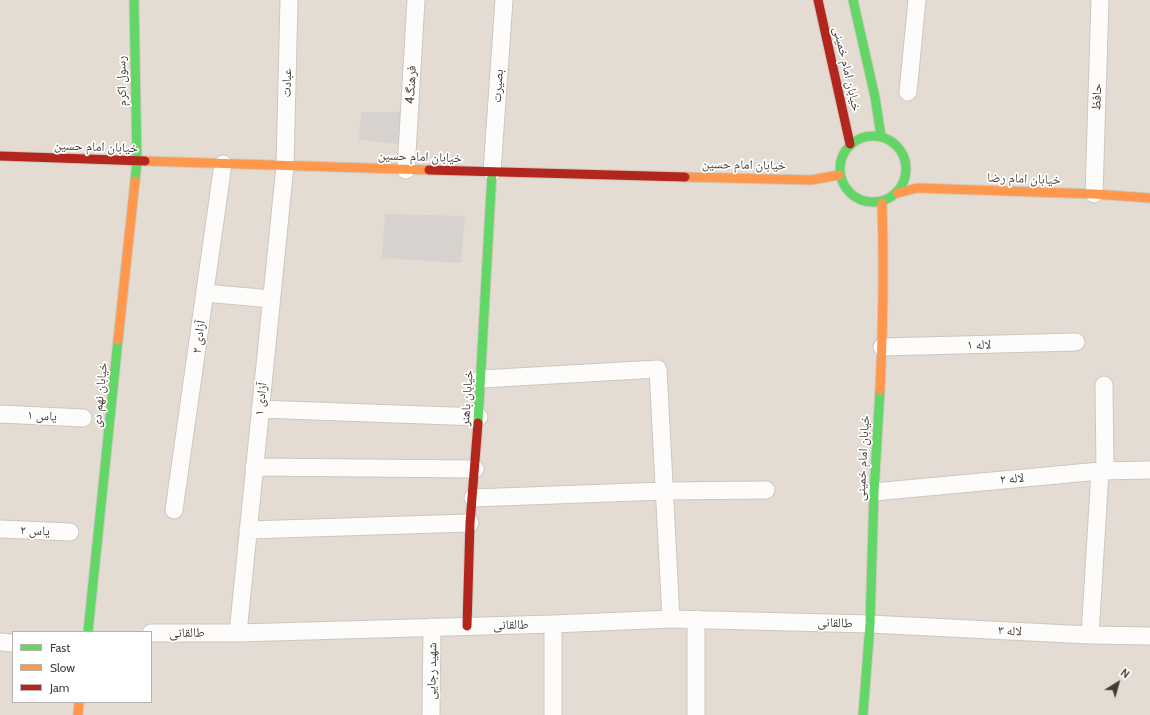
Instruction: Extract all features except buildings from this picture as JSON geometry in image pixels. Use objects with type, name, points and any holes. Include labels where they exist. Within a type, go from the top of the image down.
[{"type":"street","name":"رسول اکرم","points":[[134,0],[137,161]]},
{"type":"street","name":"عبادت","points":[[285,166],[289,0]]},
{"type":"street","name":"فرهنگ4","points":[[406,170],[416,0]]},
{"type":"street","name":"بصیرت","points":[[492,172],[504,0]]},
{"type":"street","name":"خیابان امام خمینی","points":[[818,0],[850,144]]},
{"type":"street","name":"خیابان امام خمینی","points":[[853,0],[875,96],[881,136]]},
{"type":"street","points":[[908,92],[917,0]]},
{"type":"street","name":"حافظ","points":[[1094,194],[1100,0]]},
{"type":"street","points":[[865,136],[881,136],[896,145],[905,160],[906,178],[898,193],[882,203],[863,202],[847,192],[839,175],[841,158],[850,144],[865,136]]},
{"type":"street","name":"خیابان امام حسین","points":[[0,156],[406,170],[811,180],[839,175]]},
{"type":"street","name":"خیابان نهم دی","points":[[88,631],[137,161]]},
{"type":"street","name":"آزادی ۲","points":[[174,510],[223,164]]},
{"type":"street","name":"آزادی ۱","points":[[238,633],[285,166]]},
{"type":"street","name":"خیابان باهنر","points":[[467,626],[470,523],[479,417],[492,172]]},
{"type":"street","name":"خیابان امام رضا","points":[[898,193],[917,188],[1094,194],[1150,198]]},
{"type":"street","name":"خیابان امام خمینی","points":[[863,715],[870,624],[874,492],[882,347],[884,237],[882,203]]},
{"type":"street","points":[[205,293],[271,299]]},
{"type":"street","name":"لاله ۱","points":[[882,347],[1076,342]]},
{"type":"street","points":[[481,379],[658,369],[671,619]]},
{"type":"street","points":[[1090,635],[1102,471],[1104,385]]},
{"type":"street","points":[[260,409],[479,417]]},
{"type":"street","name":"یاس ۱","points":[[0,414],[83,418]]},
{"type":"street","points":[[254,467],[475,469]]},
{"type":"street","name":"لاله ۲","points":[[874,492],[1102,471],[1150,470]]},
{"type":"street","points":[[473,498],[664,490],[766,490]]},
{"type":"street","points":[[248,530],[470,523]]},
{"type":"street","name":"یاس ۲","points":[[0,529],[70,532]]},
{"type":"street","name":"طالقانی","points":[[152,633],[238,633],[671,619],[870,624]]},
{"type":"street","points":[[696,619],[696,715]]},
{"type":"street","points":[[553,624],[553,715]]},
{"type":"street","name":"لاله ۳","points":[[870,624],[1090,635],[1150,636]]},
{"type":"street","name":"شهید رجایی","points":[[432,627],[432,715]]},
{"type":"street","points":[[0,642],[12,643]]},
{"type":"street","points":[[78,715],[79,703]]},
{"type":"shaded area","points":[[0,0],[1150,0],[1150,715],[0,715]]},
{"type":"traffic: fast","points":[[134,0],[137,161],[135,181]]},
{"type":"traffic: fast","points":[[853,0],[875,97],[881,136]]},
{"type":"traffic: fast","points":[[866,136],[880,136],[892,141],[901,150],[906,162],[906,169],[904,182],[897,193],[880,202],[866,202],[854,197],[845,188],[840,176],[840,162],[845,150],[854,141],[866,136]]},
{"type":"traffic: fast","points":[[478,423],[492,172]]},
{"type":"traffic: fast","points":[[88,631],[118,340]]},
{"type":"traffic: fast","points":[[863,715],[870,624],[874,492],[880,390]]},
{"type":"traffic: slow","points":[[145,161],[429,170]]},
{"type":"traffic: slow","points":[[685,177],[811,180],[839,175]]},
{"type":"traffic: slow","points":[[118,340],[135,181]]},
{"type":"traffic: slow","points":[[898,193],[917,188],[1094,194],[1150,198]]},
{"type":"traffic: slow","points":[[880,390],[883,296],[882,203]]},
{"type":"traffic: slow","points":[[78,715],[79,703]]},
{"type":"traffic: jam","points":[[818,0],[850,144]]},
{"type":"traffic: jam","points":[[0,156],[145,161]]},
{"type":"traffic: jam","points":[[429,170],[685,177]]},
{"type":"traffic: jam","points":[[467,626],[470,523],[478,423]]}]
